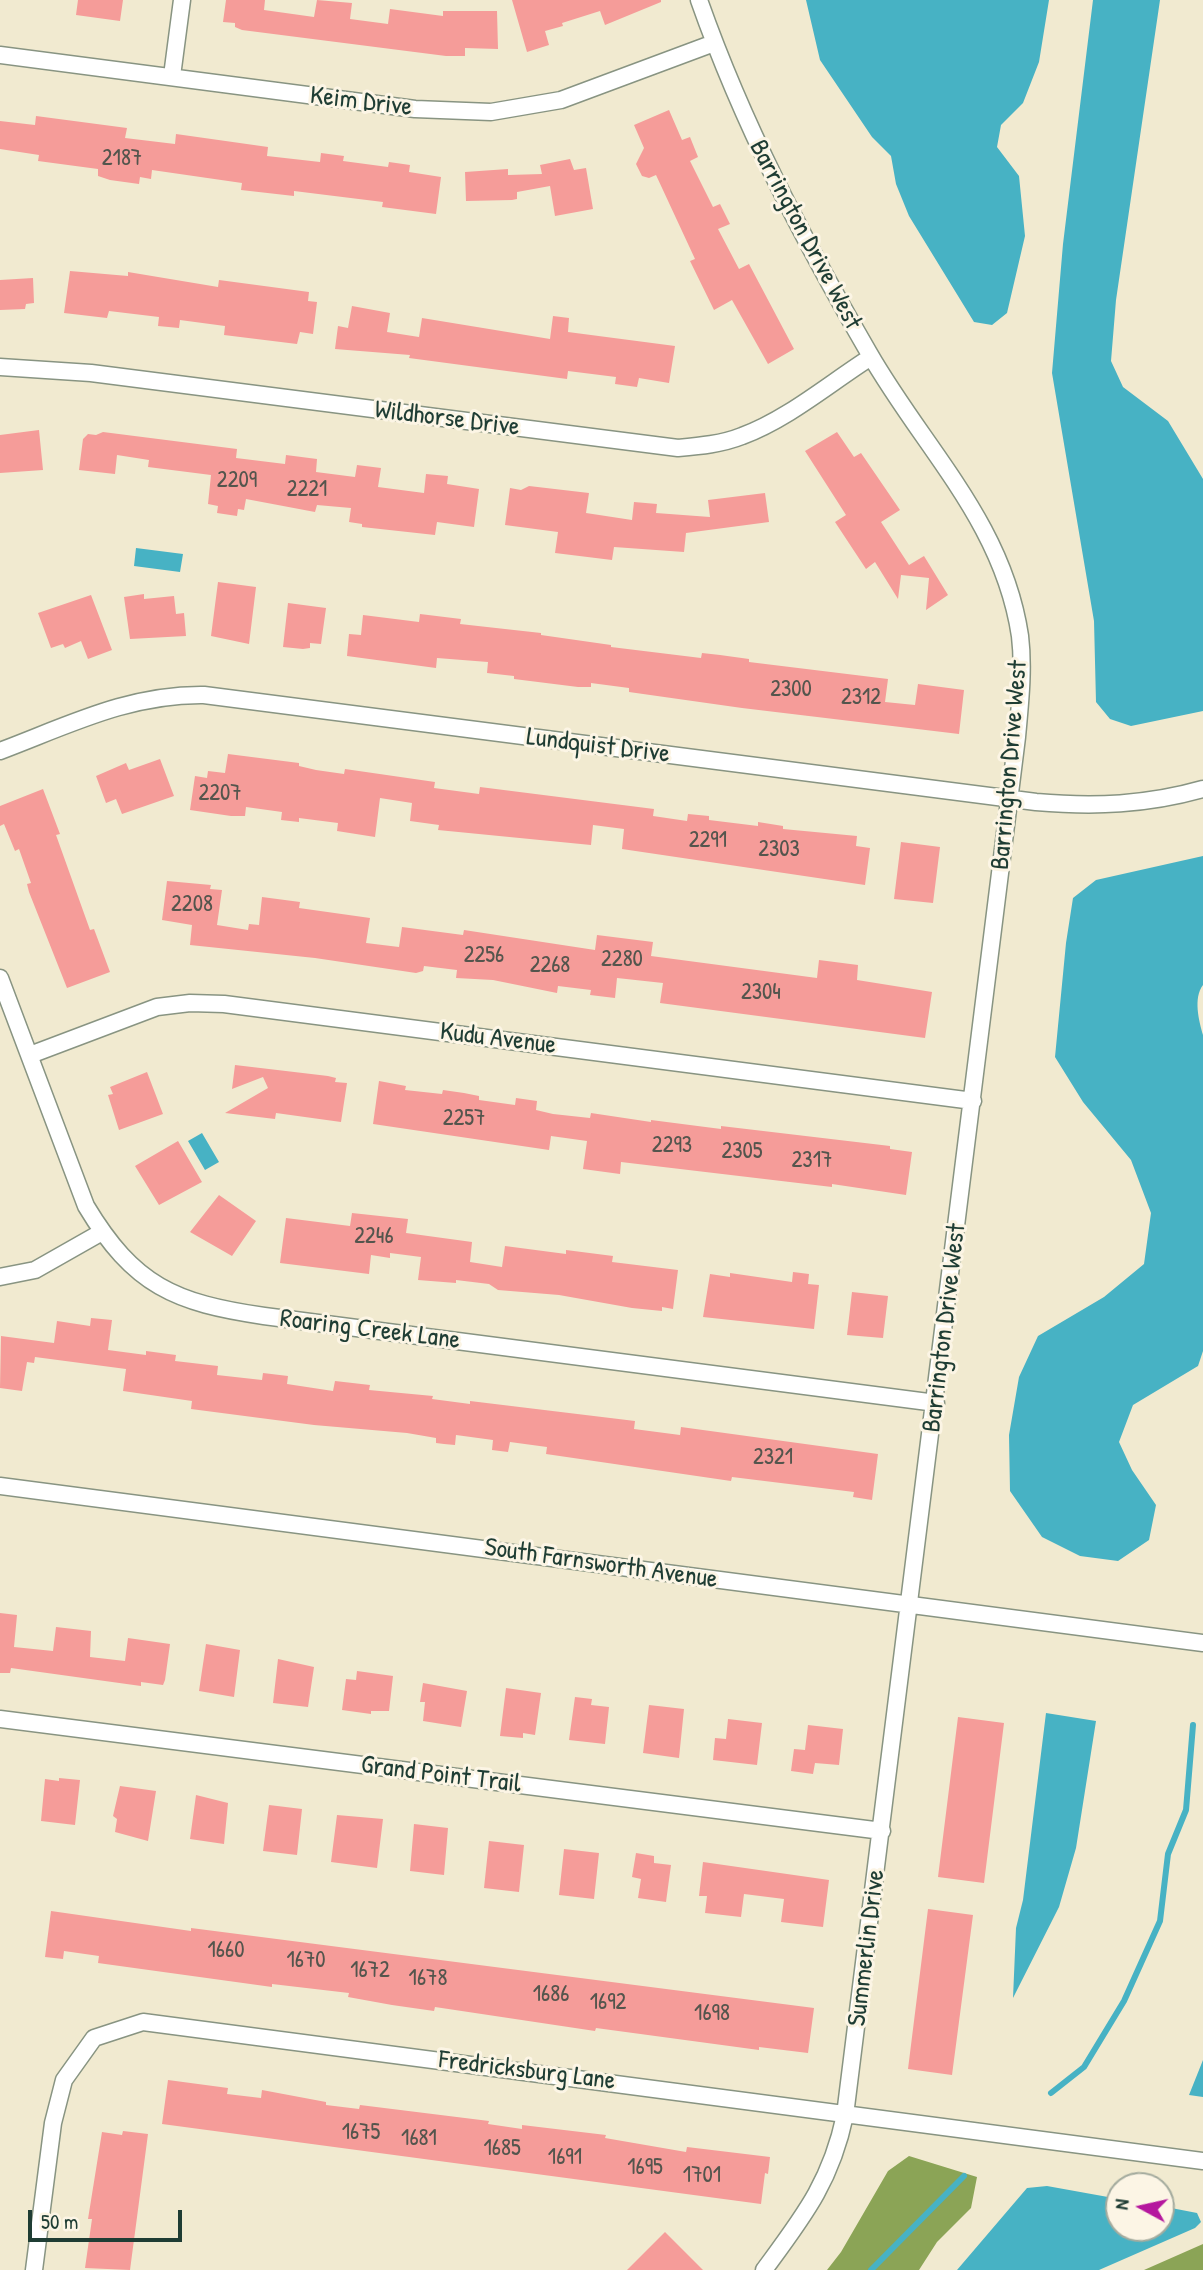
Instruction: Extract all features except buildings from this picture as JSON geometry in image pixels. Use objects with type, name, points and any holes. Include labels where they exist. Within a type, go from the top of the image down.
[{"type":"street","points":[[172,76],[182,0]]},
{"type":"street","name":"Barrington Drive West","points":[[699,0],[714,43],[776,186],[871,357],[987,531],[1012,596],[1020,638],[1021,690],[1009,799],[911,1605]]},
{"type":"street","name":"Keim Drive","points":[[0,55],[415,109],[491,112],[561,100],[714,43]]},
{"type":"street","name":"Wildhorse Drive","points":[[0,367],[91,373],[678,448],[713,444],[743,436],[775,419],[871,357]]},
{"type":"street","name":"Lundquist Drive","points":[[0,751],[133,701],[173,695],[204,695],[1009,799],[1090,807],[1160,800],[1203,789]]},
{"type":"street","name":"Roaring Creek Lane","points":[[0,978],[86,1206],[102,1232],[145,1277],[170,1294],[226,1310],[936,1403]]},
{"type":"street","name":"Kudu Avenue","points":[[30,1055],[157,1007],[190,1003],[224,1004],[972,1101]]},
{"type":"street","points":[[0,1277],[35,1270],[102,1232]]},
{"type":"street","name":"South Farnsworth Avenue","points":[[0,1486],[1203,1643]]},
{"type":"street","name":"Summerlin Drive","points":[[764,2270],[819,2194],[840,2140],[911,1605]]},
{"type":"street","name":"Grand Point Trail","points":[[0,1718],[882,1831]]},
{"type":"street","name":"Fredricksburg Lane","points":[[34,2270],[53,2123],[64,2080],[94,2038],[143,2022],[1203,2161]]},
{"type":"green space","points":[[909,2156],[977,2177],[971,2208],[937,2242],[919,2270],[827,2270],[841,2252],[888,2171]]},
{"type":"green space","points":[[1203,2244],[1203,2270],[1144,2270]]},
{"type":"water","points":[[806,0],[1049,0],[1039,62],[1023,103],[1001,125],[997,147],[1019,176],[1025,236],[1007,313],[992,325],[974,322],[909,216],[896,184],[891,156],[872,137],[820,60]]},
{"type":"water","points":[[1093,0],[1160,0],[1116,300],[1111,361],[1123,387],[1168,421],[1203,479],[1203,711],[1131,726],[1110,719],[1096,702],[1094,621],[1052,373],[1063,244]]},
{"type":"water","points":[[136,548],[183,554],[180,572],[134,566]]},
{"type":"water","points":[[1203,856],[1203,985],[1198,1003],[1203,1035],[1203,1351],[1198,1366],[1133,1405],[1119,1442],[1132,1470],[1156,1505],[1149,1540],[1118,1561],[1080,1556],[1042,1537],[1010,1491],[1009,1435],[1019,1377],[1038,1336],[1104,1297],[1144,1264],[1151,1213],[1131,1160],[1083,1102],[1055,1057],[1073,898],[1096,880]]},
{"type":"water","points":[[202,1133],[219,1162],[205,1170],[188,1141]]},
{"type":"water","points":[[1046,1713],[1096,1721],[1076,1848],[1059,1907],[1013,1998],[1016,1928],[1023,1900]]},
{"type":"water","points":[[1203,2060],[1203,2097],[1189,2095]]},
{"type":"water","points":[[1047,2186],[1105,2196],[1105,2242],[1163,2242],[1099,2270],[957,2270],[1027,2188]]},
{"type":"water","points":[[1175,2209],[1197,2213],[1201,2222],[1195,2228],[1175,2237]]},
{"type":"waterway","points":[[1051,2093],[1084,2067],[1124,2001],[1160,1921],[1168,1854],[1186,1810],[1193,1725]]},
{"type":"waterway","points":[[871,2270],[964,2176]]}]
